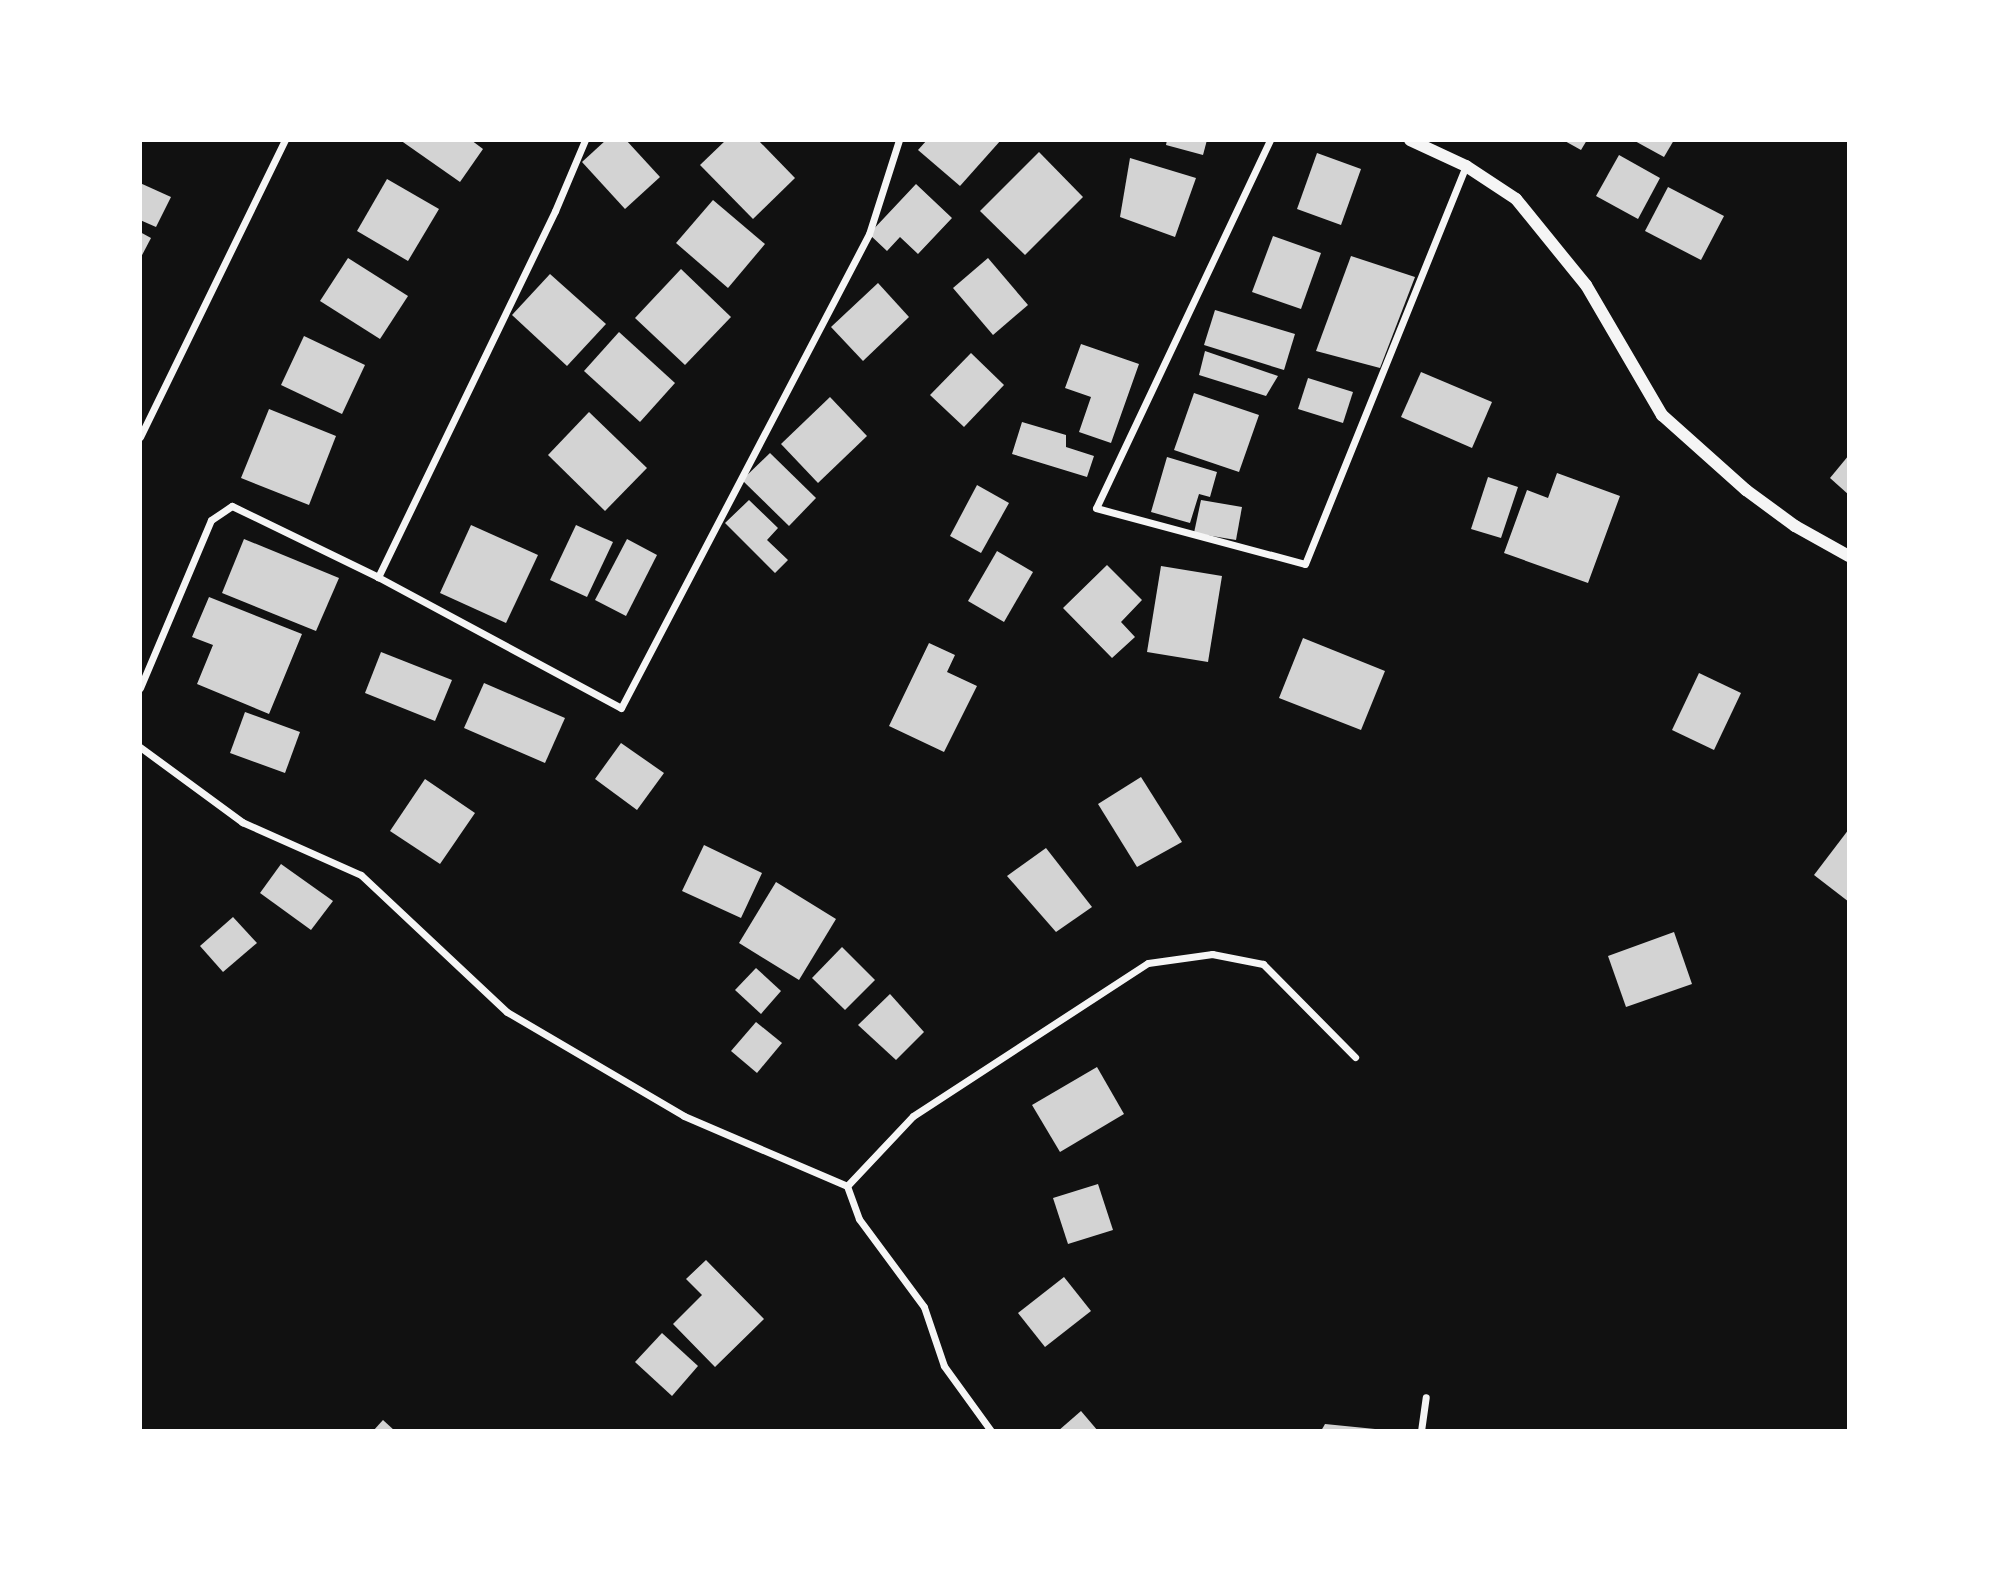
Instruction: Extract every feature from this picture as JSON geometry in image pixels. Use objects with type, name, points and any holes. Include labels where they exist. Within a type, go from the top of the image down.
[{"type":"street","points":[[140,437],[285,140]]},
{"type":"street","points":[[378,577],[555,211],[585,140]]},
{"type":"street","points":[[140,688],[211,520],[232,506],[378,577],[621,708],[869,234],[899,140]]},
{"type":"street","points":[[1270,140],[1096,508],[1305,564],[1465,166]]},
{"type":"street","points":[[1410,140],[1465,166],[1516,199],[1552,239],[1586,285],[1662,415],[1746,490],[1795,526],[1849,556]]},
{"type":"street","points":[[140,747],[242,822],[361,875],[507,1012],[684,1116],[847,1186],[859,1219],[924,1307],[944,1366],[991,1431]]},
{"type":"street","points":[[847,1186],[913,1116],[1149,963],[1212,954],[1263,964],[1355,1057]]},
{"type":"street","points":[[1421,1431],[1426,1397]]},
{"type":"building","points":[[400,140],[471,140],[483,149],[460,182]]},
{"type":"building","points":[[606,140],[626,140],[660,177],[625,209],[582,162]]},
{"type":"building","points":[[726,140],[758,140],[795,178],[753,219],[700,165]]},
{"type":"building","points":[[927,140],[1001,140],[960,186],[918,150]]},
{"type":"building","points":[[1167,140],[1207,140],[1203,155],[1166,145]]},
{"type":"building","points":[[1563,140],[1587,140],[1581,150]]},
{"type":"building","points":[[1633,140],[1674,140],[1664,157]]},
{"type":"building","points":[[1039,152],[1083,197],[1025,255],[980,211]]},
{"type":"building","points":[[1317,153],[1361,169],[1341,225],[1297,209]]},
{"type":"building","points":[[1619,155],[1660,178],[1638,219],[1596,196]]},
{"type":"building","points":[[1130,158],[1196,178],[1175,237],[1120,217]]},
{"type":"building","points":[[387,179],[439,209],[408,261],[357,231]]},
{"type":"building","points":[[140,183],[171,197],[156,227],[140,220]]},
{"type":"building","points":[[916,184],[952,218],[918,254],[900,237],[887,251],[869,234]]},
{"type":"building","points":[[1668,187],[1724,216],[1701,260],[1645,231]]},
{"type":"building","points":[[713,200],[765,244],[728,288],[676,243]]},
{"type":"building","points":[[140,232],[151,238],[140,259]]},
{"type":"building","points":[[1273,236],[1321,253],[1301,309],[1252,292]]},
{"type":"building","points":[[1351,256],[1415,277],[1380,368],[1316,351]]},
{"type":"building","points":[[348,258],[408,296],[380,339],[320,301]]},
{"type":"building","points":[[988,258],[1028,305],[993,335],[953,288]]},
{"type":"building","points":[[681,269],[731,317],[685,365],[635,318]]},
{"type":"building","points":[[550,274],[606,324],[567,366],[512,315]]},
{"type":"building","points":[[878,283],[909,317],[863,361],[831,327]]},
{"type":"building","points":[[1215,310],[1295,334],[1284,370],[1204,345]]},
{"type":"building","points":[[619,332],[675,383],[640,422],[584,371]]},
{"type":"building","points":[[304,336],[365,365],[342,414],[281,385]]},
{"type":"building","points":[[1081,344],[1139,364],[1111,443],[1079,432],[1091,397],[1065,388]]},
{"type":"building","points":[[1205,351],[1278,376],[1266,396],[1199,375]]},
{"type":"building","points":[[971,353],[1004,385],[964,427],[930,395]]},
{"type":"building","points":[[1421,372],[1492,402],[1472,448],[1401,417]]},
{"type":"building","points":[[1308,378],[1353,392],[1343,423],[1298,409]]},
{"type":"building","points":[[1194,393],[1259,415],[1239,472],[1174,450]]},
{"type":"building","points":[[830,397],[867,436],[818,483],[781,444]]},
{"type":"building","points":[[269,409],[336,436],[309,505],[241,478]]},
{"type":"building","points":[[589,412],[647,468],[605,511],[548,455]]},
{"type":"building","points":[[1022,422],[1066,435],[1066,447],[1094,456],[1087,477],[1012,454]]},
{"type":"building","points":[[770,453],[816,498],[789,526],[742,480]]},
{"type":"building","points":[[1849,455],[1849,495],[1830,478]]},
{"type":"building","points":[[1167,457],[1217,472],[1210,497],[1199,494],[1190,523],[1151,512]]},
{"type":"building","points":[[1557,473],[1620,496],[1588,583],[1504,553],[1527,490],[1548,498]]},
{"type":"building","points":[[1488,477],[1518,487],[1501,538],[1471,529]]},
{"type":"building","points":[[977,485],[1009,503],[981,553],[950,536]]},
{"type":"building","points":[[749,500],[778,528],[767,540],[788,560],[775,573],[725,523]]},
{"type":"building","points":[[1201,500],[1242,507],[1236,540],[1194,533]]},
{"type":"building","points":[[471,525],[538,555],[506,623],[440,593]]},
{"type":"building","points":[[576,525],[613,542],[587,597],[550,580]]},
{"type":"building","points":[[244,539],[339,578],[316,631],[222,593]]},
{"type":"building","points":[[627,539],[657,555],[626,616],[595,600]]},
{"type":"building","points":[[997,551],[1033,572],[1004,622],[968,601]]},
{"type":"building","points":[[1107,565],[1142,600],[1121,622],[1135,637],[1112,658],[1063,608]]},
{"type":"building","points":[[1161,566],[1222,576],[1208,662],[1147,652]]},
{"type":"building","points":[[209,597],[302,634],[269,714],[197,684],[213,645],[192,637]]},
{"type":"building","points":[[1303,638],[1385,671],[1361,730],[1279,698]]},
{"type":"building","points":[[929,643],[955,655],[947,672],[977,686],[944,752],[889,726]]},
{"type":"building","points":[[381,652],[452,680],[435,721],[365,693]]},
{"type":"building","points":[[1699,673],[1741,693],[1714,750],[1672,730]]},
{"type":"building","points":[[484,683],[565,718],[545,763],[464,728]]},
{"type":"building","points":[[245,712],[300,732],[285,773],[230,753]]},
{"type":"building","points":[[621,743],[664,773],[637,810],[595,779]]},
{"type":"building","points":[[1141,777],[1182,842],[1137,867],[1098,804]]},
{"type":"building","points":[[425,779],[475,813],[440,864],[390,831]]},
{"type":"building","points":[[1849,829],[1849,902],[1814,875]]},
{"type":"building","points":[[704,845],[762,873],[741,918],[682,891]]},
{"type":"building","points":[[1046,848],[1092,907],[1056,932],[1007,876]]},
{"type":"building","points":[[281,864],[333,901],[311,930],[260,893]]},
{"type":"building","points":[[776,882],[836,919],[799,980],[739,943]]},
{"type":"building","points":[[233,917],[257,943],[223,972],[200,946]]},
{"type":"building","points":[[1674,932],[1692,984],[1626,1007],[1608,956]]},
{"type":"building","points":[[842,947],[875,980],[845,1010],[812,978]]},
{"type":"building","points":[[756,968],[781,991],[761,1014],[735,990]]},
{"type":"building","points":[[890,994],[924,1032],[896,1060],[858,1025]]},
{"type":"building","points":[[756,1022],[782,1043],[757,1073],[731,1051]]},
{"type":"building","points":[[1097,1067],[1124,1114],[1060,1152],[1032,1105]]},
{"type":"building","points":[[1098,1184],[1113,1230],[1068,1244],[1053,1198]]},
{"type":"building","points":[[706,1260],[764,1319],[715,1367],[673,1324],[702,1295],[686,1279]]},
{"type":"building","points":[[1064,1277],[1091,1311],[1045,1347],[1018,1313]]},
{"type":"building","points":[[662,1333],[698,1366],[672,1396],[635,1362]]},
{"type":"building","points":[[1081,1411],[1098,1431],[1058,1431]]},
{"type":"building","points":[[383,1420],[395,1431],[373,1431]]},
{"type":"building","points":[[1325,1424],[1375,1429],[1321,1431]]}]
